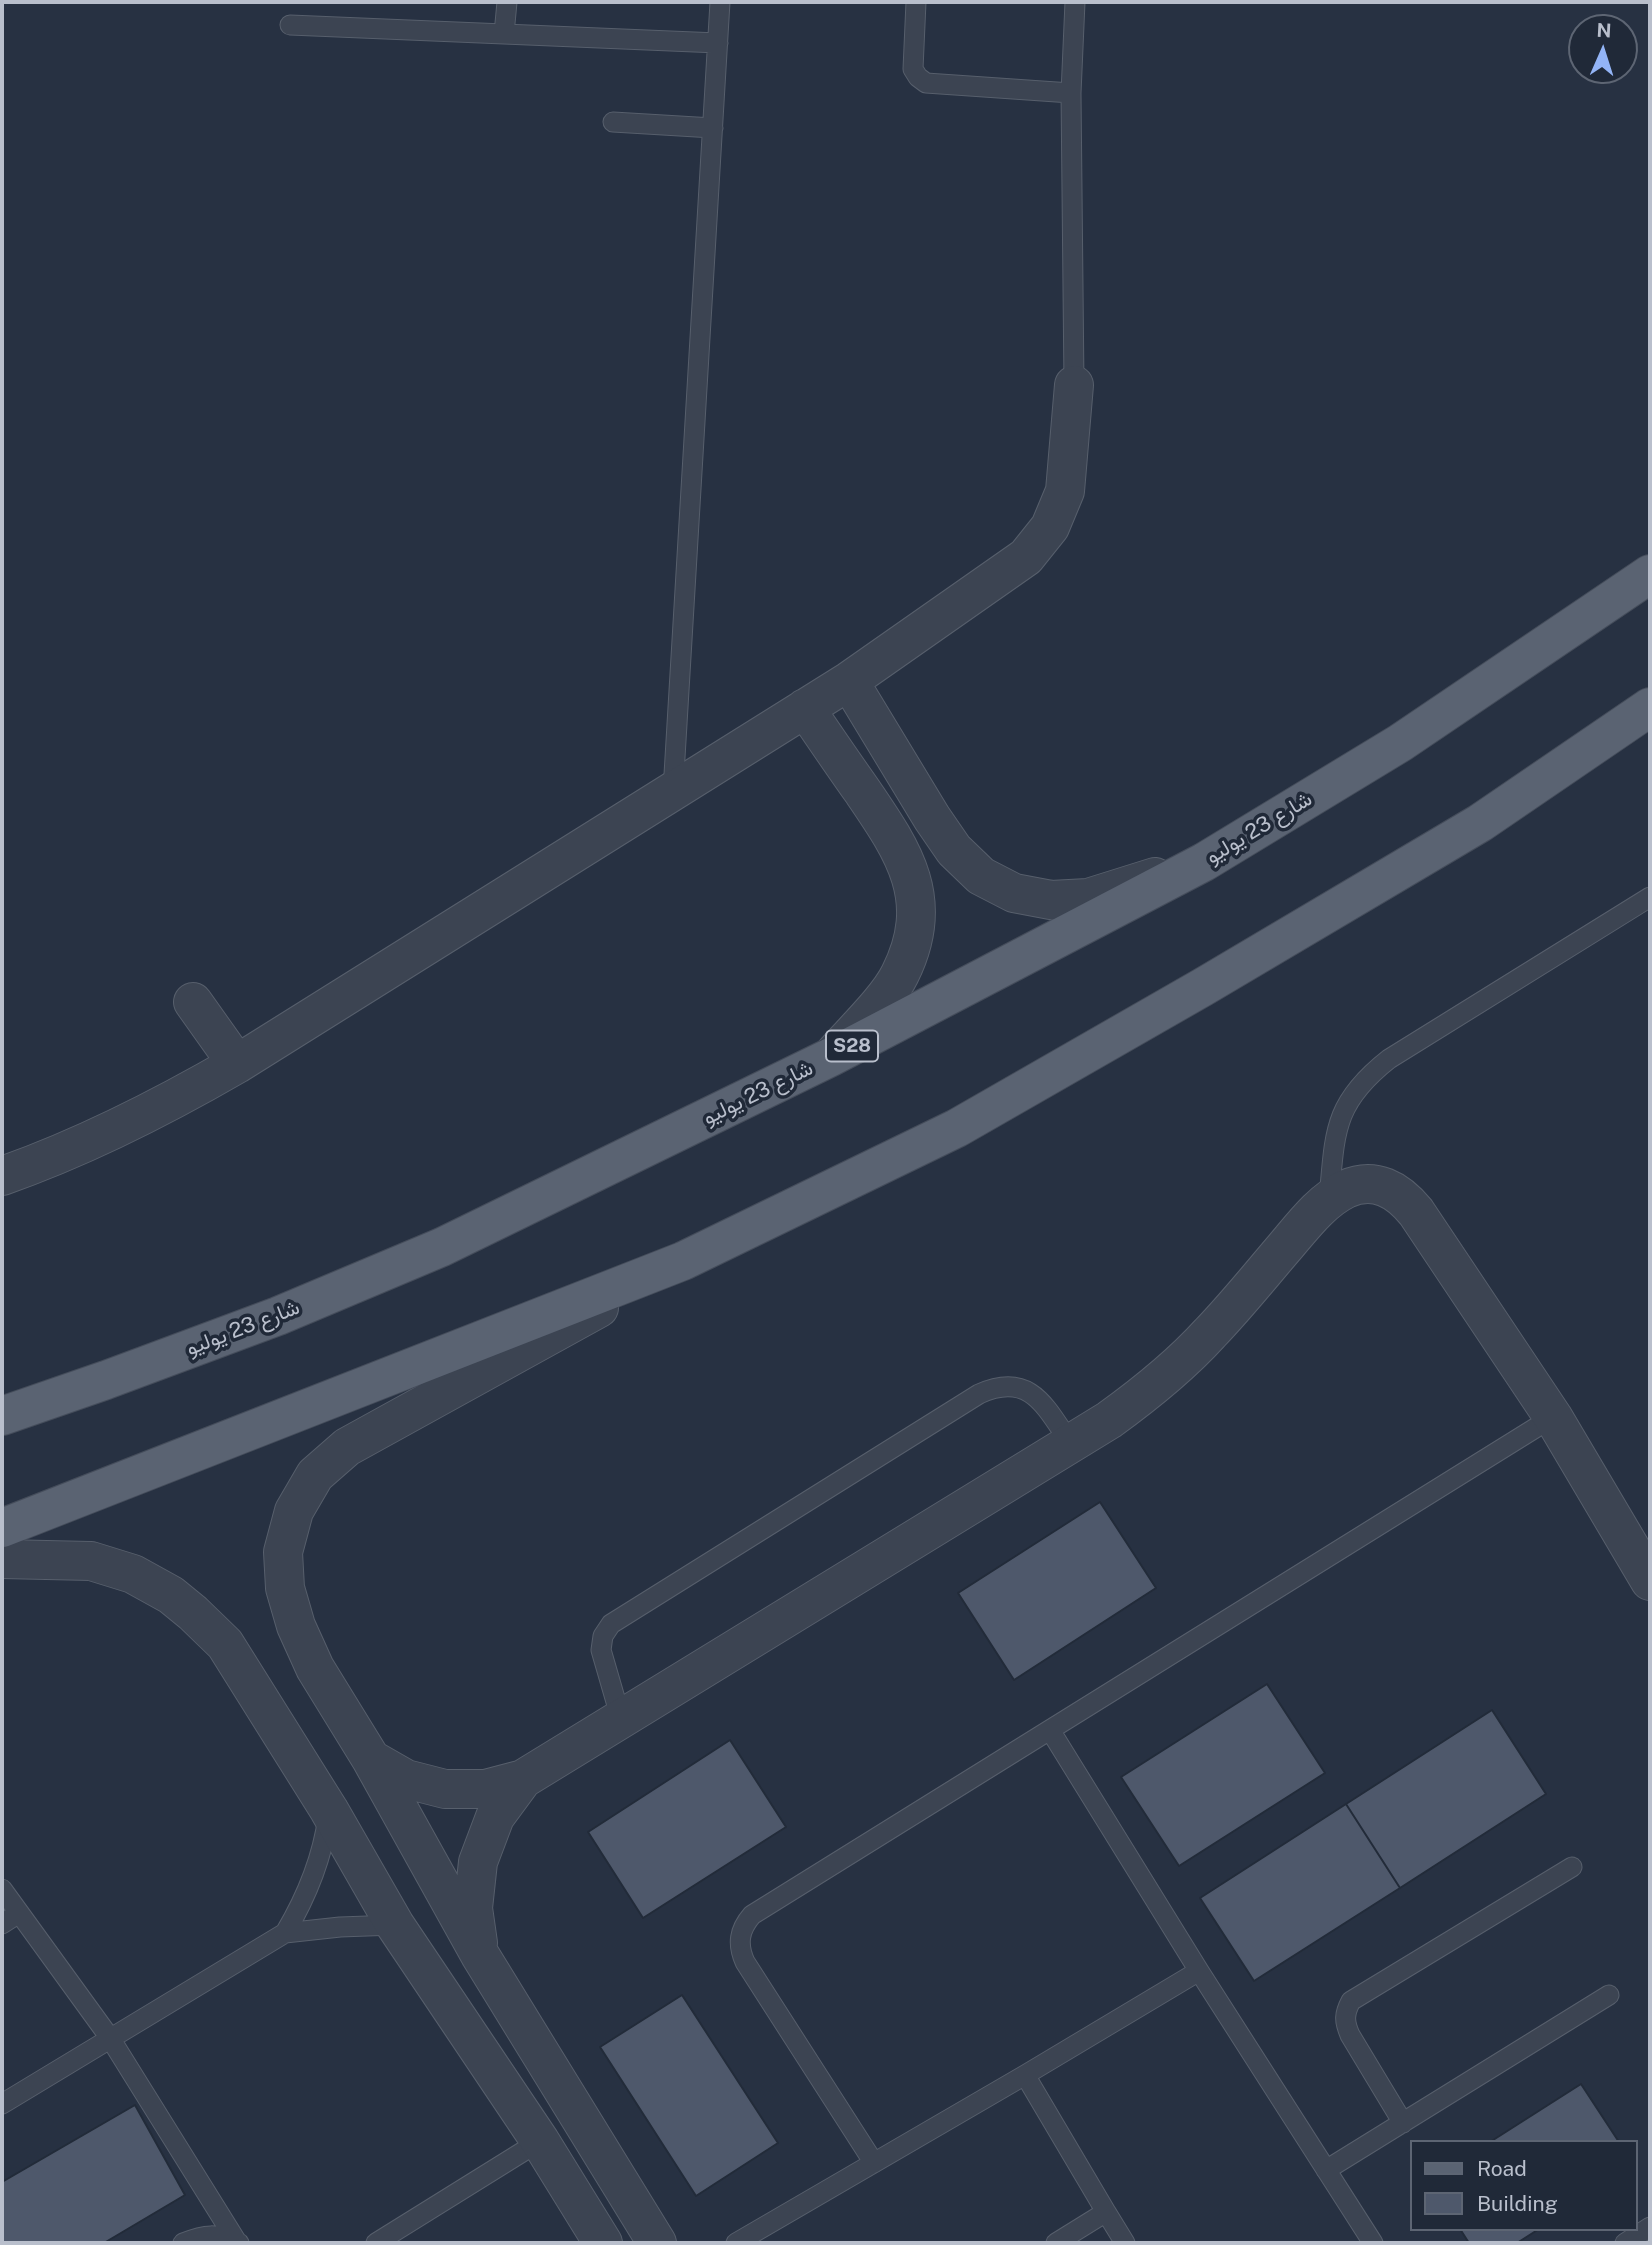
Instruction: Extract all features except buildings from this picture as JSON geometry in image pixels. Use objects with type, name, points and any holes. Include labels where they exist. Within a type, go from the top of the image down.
[{"type":"main road","name":"شارع 23 يوليو","points":[[2,1416],[278,1316],[442,1247],[831,1057],[1204,862],[1400,743],[1650,573]]},
{"type":"main road","points":[[2,1528],[683,1261],[957,1128],[1192,994],[1480,823],[1650,707]]},
{"type":"street","points":[[2,1176],[104,1136],[172,1102],[237,1064],[849,681],[1026,557],[1050,527],[1065,491],[1074,385]]},
{"type":"street","points":[[849,681],[954,850],[981,876],[1014,893],[1051,900],[1088,898],[1204,862]]},
{"type":"street","points":[[805,708],[895,840],[911,872],[916,908],[913,943],[900,976],[831,1057]]},
{"type":"street","points":[[192,1002],[237,1064]]},
{"type":"street","points":[[371,1759],[406,1779],[445,1788],[485,1789],[523,1779],[1071,1444],[1126,1407],[1178,1365],[1209,1334],[1329,1200],[1347,1189],[1367,1184],[1392,1189],[1405,1199],[1553,1417],[1650,1581]]},
{"type":"street","points":[[657,2243],[480,1955],[371,1759],[315,1668],[296,1626],[285,1588],[283,1552],[295,1511],[315,1475],[346,1447],[683,1261]]},
{"type":"street","points":[[2,1559],[91,1561],[133,1574],[172,1595],[225,1644],[329,1810],[395,1925],[540,2141],[603,2243]]},
{"type":"street","points":[[480,1955],[472,1908],[478,1862],[495,1817],[523,1779]]},
{"type":"lane","points":[[504,34],[506,2]]},
{"type":"lane","points":[[673,791],[720,2]]},
{"type":"lane","points":[[916,2],[913,69],[926,83],[1071,93]]},
{"type":"lane","points":[[1074,385],[1071,93],[1075,2]]},
{"type":"lane","points":[[290,25],[718,43]]},
{"type":"lane","points":[[612,122],[713,128]]},
{"type":"lane","points":[[1329,1200],[1336,1130],[1347,1102],[1366,1078],[1389,1059],[1650,897]]},
{"type":"lane","points":[[621,1719],[601,1650],[603,1636],[611,1624],[979,1394],[995,1386],[1014,1385],[1031,1393],[1044,1405],[1071,1444]]},
{"type":"lane","points":[[874,2162],[745,1962],[740,1944],[745,1924],[752,1915],[1553,1417]]},
{"type":"lane","points":[[1050,1730],[1199,1971],[1373,2243]]},
{"type":"lane","points":[[285,1933],[302,1905],[315,1875],[325,1843],[329,1810]]},
{"type":"lane","points":[[1404,2123],[1345,2024],[1345,2011],[1351,2001],[1572,1867]]},
{"type":"lane","points":[[2,1889],[110,2038],[238,2243]]},
{"type":"lane","points":[[2,1924],[19,1913]]},
{"type":"lane","points":[[2,2104],[285,1933],[395,1925]]},
{"type":"lane","points":[[736,2243],[1199,1971]]},
{"type":"lane","points":[[1326,2170],[1609,1995]]},
{"type":"lane","points":[[1025,2075],[1125,2243]]},
{"type":"lane","points":[[376,2243],[540,2141]]},
{"type":"lane","points":[[1056,2243],[1107,2212]]},
{"type":"lane","points":[[1625,2243],[1650,2227]]},
{"type":"lane","points":[[183,2243],[201,2235],[219,2235],[238,2243]]}]
